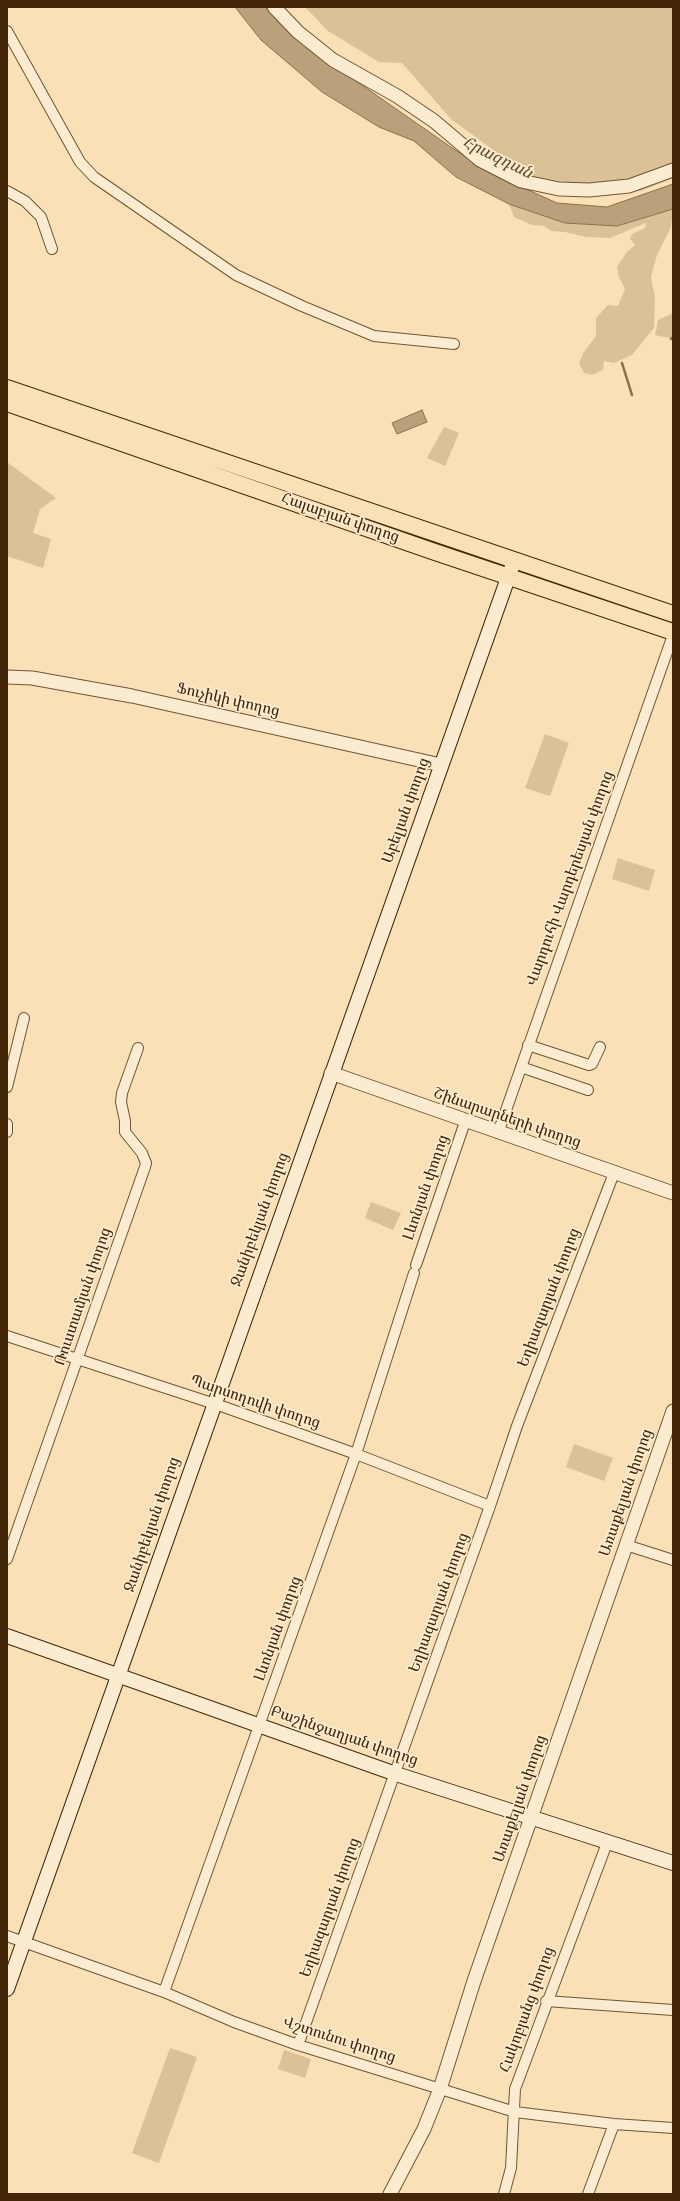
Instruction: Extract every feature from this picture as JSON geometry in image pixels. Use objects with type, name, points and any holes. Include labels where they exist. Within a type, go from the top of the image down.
[{"type":"main road","name":"Հալաբյան փողոց","points":[[7,388],[400,540],[673,633]]},
{"type":"main road","name":"Հալաբյան փողոց","points":[[7,404],[406,525],[673,614]]},
{"type":"main road","points":[[400,540],[409,535],[406,525]]},
{"type":"main road","name":"Աբելյան փողոց","points":[[332,1073],[514,560]]},
{"type":"main road","name":"Ջանիբեկյան փողոց","points":[[7,1989],[332,1073]]},
{"type":"main road","name":"Բաշինջաղյան փողոց","points":[[7,1636],[396,1774],[532,1819],[673,1863]]},
{"type":"street","points":[[274,7],[298,32],[333,60],[396,96],[434,121],[480,160],[521,181],[559,189],[589,190],[630,186],[673,170]]},
{"type":"street","points":[[7,31],[80,162],[94,177],[236,275],[302,306],[374,336],[454,344]]},
{"type":"street","points":[[7,191],[25,201],[41,217],[52,249]]},
{"type":"street","name":"Վարդուհի Վարդերեսյան փողոց","points":[[498,1133],[673,633]]},
{"type":"street","name":"Ֆուչիկի փողոց","points":[[7,677],[32,678],[132,696],[441,765]]},
{"type":"street","points":[[7,1087],[24,1018]]},
{"type":"street","points":[[528,1045],[589,1065],[592,1064],[600,1047]]},
{"type":"street","name":"Ռուստամյան փողոց","points":[[7,1559],[78,1361],[145,1167],[146,1163],[142,1154],[125,1132],[125,1121],[121,1102],[122,1093],[138,1048]]},
{"type":"street","points":[[521,1067],[588,1090]]},
{"type":"street","name":"Շինարարների փողոց","points":[[332,1073],[465,1122],[673,1193]]},
{"type":"street","name":"Լևոնյան փողոց","points":[[164,1992],[356,1454],[415,1269],[465,1122]]},
{"type":"street","points":[[7,1124],[7,1132]]},
{"type":"street","name":"Եղիազարյան փողոց","points":[[298,2045],[396,1774],[517,1426],[614,1173]]},
{"type":"street","name":"Պարսողովի փողոց","points":[[7,1336],[78,1361],[214,1404],[356,1454],[490,1506]]},
{"type":"street","name":"Առաքելյան փողոց","points":[[390,2194],[424,2129],[440,2089],[474,1980],[532,1819],[673,1411]]},
{"type":"street","points":[[626,1545],[673,1560]]},
{"type":"street","name":"Հակոբյանց փողոց","points":[[504,2194],[511,2168],[515,2089],[546,2001],[607,1843]]},
{"type":"street","name":"Վշտունու փողոց","points":[[7,1936],[164,1992],[234,2022],[298,2045],[515,2112],[614,2124],[673,2128]]},
{"type":"street","points":[[546,2001],[673,2010]]},
{"type":"street","points":[[588,2194],[614,2124]]},
{"type":"shaded area","points":[[235,7],[265,7],[333,65],[458,152],[515,184],[557,203],[607,207],[673,184],[673,209],[617,226],[565,223],[509,204],[456,177],[414,141],[379,127],[322,92],[261,40]]},
{"type":"shaded area","points":[[305,7],[673,7],[673,178],[641,191],[596,194],[545,188],[451,119],[402,63],[379,62],[328,31]]},
{"type":"shaded area","points":[[509,204],[565,223],[617,226],[673,209],[671,227],[657,255],[651,277],[655,297],[654,328],[632,355],[614,363],[604,361],[603,370],[592,375],[584,373],[579,363],[584,352],[596,336],[596,318],[608,305],[618,306],[625,289],[619,277],[617,267],[627,252],[635,245],[630,239],[632,234],[645,228],[646,223],[610,238],[586,237],[565,232],[551,231],[544,226],[532,225],[514,217]]},
{"type":"shaded area","points":[[673,313],[673,339],[655,335],[658,320]]},
{"type":"shaded area","points":[[422,410],[427,422],[397,434],[392,423]]},
{"type":"shaded area","points":[[444,427],[459,433],[445,466],[427,458]]},
{"type":"shaded area","points":[[7,462],[56,498],[40,509],[33,533],[51,539],[43,568],[7,556]]},
{"type":"shaded area","points":[[545,734],[569,743],[550,796],[525,788]]},
{"type":"shaded area","points":[[618,858],[655,870],[649,891],[612,879]]},
{"type":"shaded area","points":[[371,1202],[401,1213],[393,1230],[365,1218]]},
{"type":"shaded area","points":[[574,1444],[613,1458],[604,1481],[566,1467]]},
{"type":"shaded area","points":[[170,2048],[197,2057],[159,2163],[132,2153]]},
{"type":"shaded area","points":[[284,2050],[311,2059],[305,2078],[278,2069]]},
{"type":"waterway","points":[[622,363],[632,395]]},
{"type":"water label","name":"Հրազդան","points":[[497,159]]}]
